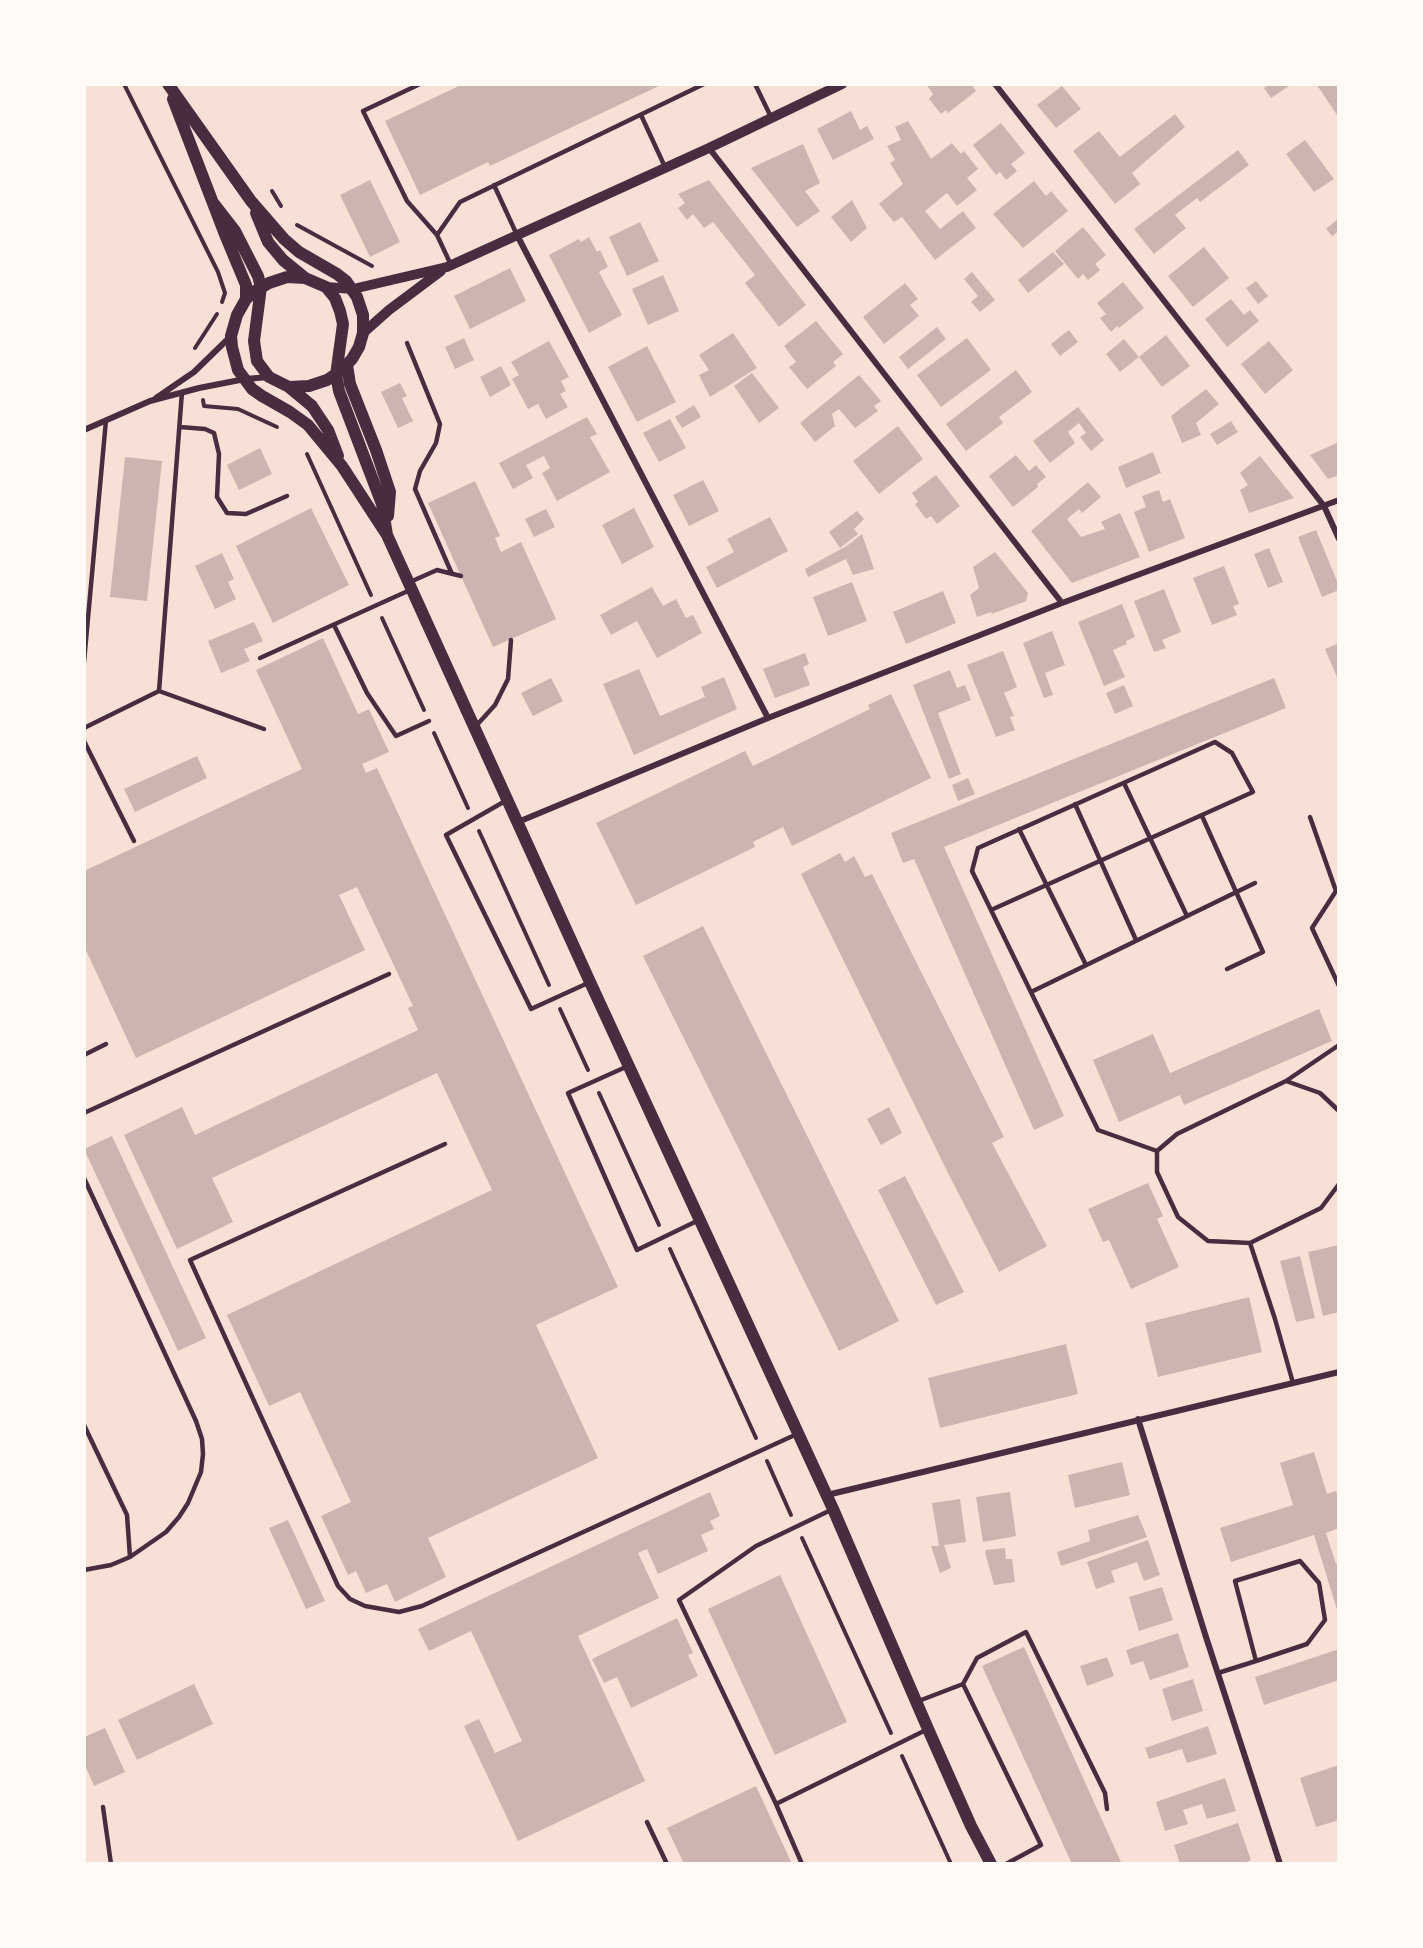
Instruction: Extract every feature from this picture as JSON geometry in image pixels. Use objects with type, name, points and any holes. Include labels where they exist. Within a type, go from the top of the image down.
[{"type":"main road","points":[[168,84],[251,201],[292,246],[328,267],[353,289],[363,315],[363,333],[356,354],[336,375],[318,384],[289,387]]},
{"type":"main road","points":[[168,84],[246,285],[246,300]]},
{"type":"main road","points":[[251,201],[268,242],[283,260],[305,278],[326,287],[335,298],[343,324],[336,375],[339,390],[382,504],[387,535]]},
{"type":"main road","points":[[214,204],[235,231],[258,276],[261,287],[254,341],[257,361],[269,377],[289,387],[312,406],[328,430],[342,466]]},
{"type":"main road","points":[[305,278],[277,279],[261,287],[246,300],[237,315],[231,336],[234,359],[252,389],[308,425],[342,466],[387,535],[628,1066],[827,1495],[971,1826],[992,1864]]},
{"type":"main road","points":[[347,365],[350,384],[390,492],[387,535]]},
{"type":"street","points":[[326,287],[353,289],[449,266],[666,168],[842,84]]},
{"type":"street","points":[[995,84],[1324,506],[1339,539]]},
{"type":"street","points":[[709,148],[1062,603]]},
{"type":"street","points":[[518,235],[768,718]]},
{"type":"street","points":[[363,333],[389,310],[449,266]]},
{"type":"street","points":[[150,401],[194,372],[231,336]]},
{"type":"street","points":[[84,430],[150,401],[245,379],[269,377]]},
{"type":"street","points":[[517,822],[768,718],[1062,603],[1339,500]]},
{"type":"street","points":[[827,1495],[1339,1372]]},
{"type":"street","points":[[1138,1419],[1280,1864]]},
{"type":"lane","points":[[420,84],[363,111],[407,201],[437,235],[449,266]]},
{"type":"lane","points":[[437,235],[460,202],[704,84]]},
{"type":"lane","points":[[754,84],[771,118]]},
{"type":"lane","points":[[641,115],[666,168]]},
{"type":"lane","points":[[494,186],[518,235]]},
{"type":"lane","points":[[407,343],[440,424],[436,443],[420,471],[415,489],[452,574]]},
{"type":"lane","points":[[159,691],[182,392]]},
{"type":"lane","points":[[84,662],[106,420]]},
{"type":"lane","points":[[180,427],[205,429],[214,433],[219,454],[217,497],[227,513],[246,514],[287,496]]},
{"type":"lane","points":[[84,565],[92,561]]},
{"type":"lane","points":[[260,658],[376,606],[437,570],[461,576]]},
{"type":"lane","points":[[334,625],[367,693],[396,736],[429,722]]},
{"type":"lane","points":[[475,728],[495,705],[508,679],[511,640]]},
{"type":"lane","points":[[84,728],[159,691],[264,729]]},
{"type":"lane","points":[[84,741],[134,841]]},
{"type":"lane","points":[[992,910],[1253,792],[1232,753],[1215,742],[1019,829],[978,848],[972,871],[1098,1130],[1157,1151]]},
{"type":"lane","points":[[1124,783],[1187,916]]},
{"type":"lane","points":[[507,800],[446,835],[531,1009],[590,982]]},
{"type":"lane","points":[[1075,804],[1136,940]]},
{"type":"lane","points":[[1202,816],[1263,952],[1227,969]]},
{"type":"lane","points":[[1310,818],[1336,891],[1312,928],[1339,986]]},
{"type":"lane","points":[[1019,829],[1086,965]]},
{"type":"lane","points":[[1031,992],[1255,883]]},
{"type":"lane","points":[[84,1113],[389,974]]},
{"type":"lane","points":[[84,1055],[106,1044]]},
{"type":"lane","points":[[1339,1045],[1286,1081],[1177,1134],[1157,1151],[1157,1172],[1178,1217],[1208,1241],[1250,1243],[1321,1208],[1339,1184]]},
{"type":"lane","points":[[628,1066],[568,1093],[637,1250],[699,1220]]},
{"type":"lane","points":[[1286,1081],[1320,1093],[1339,1111]]},
{"type":"lane","points":[[445,1144],[190,1260],[338,1586],[350,1599],[365,1606],[399,1612],[422,1606],[798,1433]]},
{"type":"lane","points":[[84,1178],[196,1421],[202,1439],[203,1454],[201,1472],[188,1503],[166,1532],[130,1557],[111,1565],[84,1570]]},
{"type":"lane","points":[[1250,1243],[1293,1383]]},
{"type":"lane","points":[[84,1425],[127,1515],[130,1557]]},
{"type":"lane","points":[[802,1864],[679,1600],[756,1546],[833,1509]]},
{"type":"lane","points":[[1218,1674],[1307,1644],[1325,1620],[1319,1583],[1300,1562],[1235,1581],[1256,1661]]},
{"type":"lane","points":[[916,1702],[963,1684],[977,1658],[1026,1632],[1105,1793],[1107,1809]]},
{"type":"lane","points":[[963,1684],[1041,1845],[1006,1864]]},
{"type":"lane","points":[[776,1804],[928,1729]]},
{"type":"lane","points":[[103,1807],[111,1864]]},
{"type":"lane","points":[[647,1822],[667,1864]]},
{"type":"path","points":[[123,84],[219,272],[225,293],[222,303]]},
{"type":"path","points":[[272,191],[284,211]]},
{"type":"path","points":[[290,220],[372,266],[380,266]]},
{"type":"path","points":[[195,349],[218,313]]},
{"type":"path","points":[[204,406],[238,409],[285,431]]},
{"type":"path","points":[[304,447],[951,1864]]},
{"type":"building","points":[[463,84],[663,84],[490,166],[488,162],[420,195],[385,121]]},
{"type":"building","points":[[926,84],[971,84],[976,91],[948,113],[946,110],[941,114],[929,99],[933,94]]},
{"type":"building","points":[[1270,84],[1292,84],[1271,98],[1264,88]]},
{"type":"building","points":[[1316,84],[1339,84],[1339,118],[1321,91]]},
{"type":"building","points":[[1062,86],[1081,109],[1056,128],[1037,105]]},
{"type":"building","points":[[851,111],[860,130],[867,126],[874,139],[833,160],[817,129]]},
{"type":"building","points":[[1175,114],[1185,127],[1132,173],[1140,184],[1115,204],[1073,151],[1099,131],[1120,157]]},
{"type":"building","points":[[908,121],[931,159],[952,143],[961,154],[964,151],[978,169],[967,178],[977,190],[957,206],[947,193],[925,211],[940,229],[963,211],[976,228],[935,260],[902,217],[894,222],[879,204],[903,184],[890,163],[895,160],[887,146],[901,140],[895,127]]},
{"type":"building","points":[[1001,123],[1025,153],[1011,164],[1017,171],[1006,180],[1000,172],[996,175],[973,145]]},
{"type":"building","points":[[1305,140],[1334,179],[1314,192],[1286,154]]},
{"type":"building","points":[[803,144],[820,183],[805,191],[820,211],[797,227],[751,168]]},
{"type":"building","points":[[1238,150],[1249,165],[1200,202],[1197,198],[1175,215],[1186,228],[1154,254],[1134,229]]},
{"type":"building","points":[[370,180],[400,242],[370,257],[340,195]]},
{"type":"building","points":[[709,180],[806,305],[779,327],[745,283],[755,275],[713,222],[704,228],[693,214],[687,220],[678,208],[685,203],[678,194]]},
{"type":"building","points":[[1034,181],[1046,196],[1051,191],[1068,211],[1023,248],[993,214]]},
{"type":"building","points":[[852,200],[867,228],[851,242],[831,217]]},
{"type":"building","points":[[1339,218],[1339,231],[1332,236],[1326,229]]},
{"type":"building","points":[[640,222],[659,261],[627,276],[609,237]]},
{"type":"building","points":[[1083,227],[1106,255],[1095,264],[1100,270],[1088,280],[1083,274],[1078,279],[1055,251]]},
{"type":"building","points":[[589,237],[597,252],[600,250],[608,267],[599,272],[622,315],[589,333],[549,255],[579,239],[581,242]]},
{"type":"building","points":[[1204,247],[1229,278],[1193,307],[1168,276]]},
{"type":"building","points":[[1053,252],[1064,264],[1028,293],[1018,280]]},
{"type":"building","points":[[510,268],[526,301],[470,329],[454,296]]},
{"type":"building","points":[[972,272],[995,300],[980,312],[971,302],[978,296],[964,279]]},
{"type":"building","points":[[663,275],[679,311],[648,325],[632,289]]},
{"type":"building","points":[[1256,281],[1268,296],[1258,304],[1246,288]]},
{"type":"building","points":[[1123,282],[1144,308],[1111,332],[1100,318],[1106,314],[1097,303]]},
{"type":"building","points":[[905,283],[918,299],[910,305],[919,316],[884,344],[863,317]]},
{"type":"building","points":[[1231,299],[1244,315],[1250,310],[1259,321],[1227,347],[1205,319]]},
{"type":"building","points":[[816,321],[843,354],[833,362],[836,366],[807,389],[789,367],[796,362],[784,346]]},
{"type":"building","points":[[937,327],[946,339],[908,369],[899,357]]},
{"type":"building","points":[[1069,330],[1078,342],[1060,356],[1051,344]]},
{"type":"building","points":[[733,333],[757,368],[710,397],[699,375],[709,370],[699,355]]},
{"type":"building","points":[[1166,335],[1190,366],[1162,387],[1139,357]]},
{"type":"building","points":[[464,338],[474,360],[455,369],[445,347]]},
{"type":"building","points":[[967,338],[991,370],[941,407],[917,375]]},
{"type":"building","points":[[1124,339],[1139,357],[1120,372],[1106,354]]},
{"type":"building","points":[[549,341],[569,377],[561,381],[566,391],[560,394],[568,407],[546,419],[538,404],[528,409],[512,379],[519,375],[511,362]]},
{"type":"building","points":[[1269,341],[1293,370],[1265,394],[1241,364]]},
{"type":"building","points":[[647,346],[676,402],[637,422],[608,367]]},
{"type":"building","points":[[501,366],[511,385],[490,397],[480,377]]},
{"type":"building","points":[[1016,370],[1032,392],[999,417],[1003,423],[966,451],[946,424]]},
{"type":"building","points":[[752,373],[779,408],[759,423],[734,386]]},
{"type":"building","points":[[859,375],[881,401],[874,406],[878,411],[855,428],[839,409],[832,414],[835,426],[815,442],[800,423]]},
{"type":"building","points":[[400,383],[407,396],[402,398],[413,421],[398,428],[381,392]]},
{"type":"building","points":[[1206,389],[1219,404],[1196,423],[1201,435],[1182,443],[1171,416]]},
{"type":"building","points":[[694,405],[701,417],[682,428],[675,417]]},
{"type":"building","points":[[1078,407],[1104,440],[1091,451],[1080,437],[1086,433],[1079,423],[1068,432],[1075,443],[1050,463],[1033,441]]},
{"type":"building","points":[[587,417],[597,434],[590,437],[610,472],[557,501],[542,473],[550,468],[544,456],[526,465],[533,478],[513,489],[499,463]]},
{"type":"building","points":[[670,419],[686,448],[659,462],[643,433]]},
{"type":"building","points":[[1231,421],[1238,432],[1217,445],[1210,434]]},
{"type":"building","points":[[898,426],[923,459],[879,494],[853,461]]},
{"type":"building","points":[[1339,442],[1339,475],[1328,479],[1310,455]]},
{"type":"building","points":[[260,448],[272,474],[239,490],[227,465]]},
{"type":"building","points":[[1153,452],[1161,473],[1126,488],[1118,467]]},
{"type":"building","points":[[1016,455],[1029,471],[1036,465],[1046,477],[1037,484],[1038,487],[1013,507],[989,476]]},
{"type":"building","points":[[1260,456],[1294,498],[1249,513],[1240,490],[1248,485],[1240,473]]},
{"type":"building","points":[[125,457],[162,461],[147,601],[110,597]]},
{"type":"building","points":[[936,475],[960,506],[937,524],[931,516],[926,519],[915,504],[918,502],[912,493]]},
{"type":"building","points":[[703,480],[719,511],[689,526],[673,495]]},
{"type":"building","points":[[475,481],[500,536],[495,538],[501,552],[521,542],[556,619],[493,647],[428,503]]},
{"type":"building","points":[[1088,482],[1101,497],[1082,513],[1079,509],[1067,519],[1081,537],[1105,529],[1101,522],[1120,513],[1140,557],[1072,583],[1031,531]]},
{"type":"building","points":[[1159,490],[1163,502],[1170,499],[1185,538],[1149,552],[1134,512],[1146,507],[1142,496]]},
{"type":"building","points":[[311,508],[349,585],[273,623],[236,546]]},
{"type":"building","points":[[634,508],[654,547],[622,564],[602,525]]},
{"type":"building","points":[[546,509],[555,527],[534,537],[525,519]]},
{"type":"building","points":[[857,511],[864,519],[854,529],[858,534],[840,548],[829,532]]},
{"type":"building","points":[[770,517],[788,551],[717,588],[706,567],[734,552],[727,539]]},
{"type":"building","points":[[1316,530],[1339,586],[1339,590],[1322,597],[1298,537]]},
{"type":"building","points":[[862,534],[874,569],[853,575],[846,559],[808,577],[805,569],[848,545]]},
{"type":"building","points":[[1269,548],[1283,582],[1268,588],[1254,554]]},
{"type":"building","points":[[995,552],[1028,593],[1026,601],[992,614],[991,612],[977,617],[970,595],[979,588],[973,567]]},
{"type":"building","points":[[222,553],[234,579],[228,582],[236,599],[215,609],[195,566]]},
{"type":"building","points":[[1224,566],[1239,604],[1233,606],[1237,615],[1212,625],[1193,578]]},
{"type":"building","points":[[852,582],[867,621],[828,636],[813,597]]},
{"type":"building","points":[[652,587],[663,606],[676,599],[686,618],[693,615],[702,633],[657,658],[637,621],[611,635],[600,615]]},
{"type":"building","points":[[1164,589],[1181,632],[1162,640],[1166,648],[1154,652],[1134,601]]},
{"type":"building","points":[[943,591],[956,623],[906,644],[893,612]]},
{"type":"building","points":[[1122,604],[1135,637],[1126,641],[1127,644],[1113,650],[1125,677],[1104,686],[1078,622]]},
{"type":"building","points":[[254,622],[263,641],[244,649],[250,661],[221,673],[208,641]]},
{"type":"building","points":[[1052,631],[1065,665],[1045,673],[1053,695],[1044,698],[1023,643]]},
{"type":"building","points":[[323,638],[358,714],[369,709],[389,752],[362,764],[366,773],[377,768],[618,1287],[536,1325],[598,1458],[428,1538],[446,1577],[395,1602],[387,1584],[366,1593],[356,1571],[348,1575],[321,1516],[351,1502],[300,1392],[269,1406],[227,1315],[492,1190],[437,1073],[212,1178],[233,1222],[177,1249],[124,1135],[182,1107],[195,1135],[418,1030],[408,1008],[413,1006],[357,887],[339,895],[365,950],[136,1058],[84,946],[84,871],[302,769],[256,670]]},
{"type":"building","points":[[1339,643],[1339,682],[1325,649]]},
{"type":"building","points":[[1003,651],[1017,687],[1004,693],[1014,716],[1010,717],[1015,730],[996,737],[967,665]]},
{"type":"building","points":[[805,653],[809,664],[803,667],[810,685],[775,698],[763,669]]},
{"type":"building","points":[[639,669],[660,716],[705,697],[701,687],[724,677],[737,709],[634,755],[603,684]]},
{"type":"building","points":[[950,670],[957,688],[965,685],[971,700],[938,713],[961,774],[949,779],[913,685]]},
{"type":"building","points":[[551,678],[563,701],[533,716],[521,693]]},
{"type":"building","points":[[1274,678],[1286,708],[944,847],[1064,1116],[1034,1130],[914,859],[903,863],[891,833]]},
{"type":"building","points":[[1124,685],[1133,706],[1115,714],[1106,693]]},
{"type":"building","points":[[891,694],[931,778],[792,846],[783,827],[753,842],[755,847],[636,905],[596,823],[745,751],[753,766],[870,709],[868,705]]},
{"type":"building","points":[[197,756],[207,778],[135,812],[124,789]]},
{"type":"building","points":[[968,778],[975,794],[958,801],[952,785]]},
{"type":"building","points":[[840,853],[845,862],[854,856],[865,877],[872,874],[1004,1137],[992,1143],[1047,1246],[999,1272],[801,874]]},
{"type":"building","points":[[703,926],[899,1321],[839,1351],[643,956]]},
{"type":"building","points":[[1319,1009],[1332,1041],[1184,1105],[1180,1095],[1119,1122],[1093,1060],[1153,1034],[1170,1073]]},
{"type":"building","points":[[889,1107],[902,1133],[881,1145],[867,1119]]},
{"type":"building","points":[[112,1136],[206,1338],[178,1351],[84,1149]]},
{"type":"building","points":[[905,1176],[964,1292],[936,1305],[878,1190]]},
{"type":"building","points":[[1148,1183],[1163,1216],[1157,1219],[1179,1267],[1131,1289],[1109,1240],[1103,1242],[1088,1209]]},
{"type":"building","points":[[1339,1245],[1339,1312],[1323,1316],[1308,1252]]},
{"type":"building","points":[[1300,1256],[1315,1318],[1296,1322],[1280,1261]]},
{"type":"building","points":[[1249,1297],[1262,1352],[1158,1377],[1145,1323]]},
{"type":"building","points":[[1066,1344],[1078,1394],[940,1428],[928,1378]]},
{"type":"building","points":[[1314,1452],[1327,1494],[1336,1491],[1339,1501],[1339,1528],[1326,1533],[1336,1564],[1339,1563],[1338,1613],[1314,1535],[1231,1562],[1220,1528],[1293,1505],[1280,1463]]},
{"type":"building","points":[[1122,1462],[1130,1495],[1075,1508],[1068,1475]]},
{"type":"building","points":[[710,1492],[720,1516],[710,1521],[714,1529],[701,1535],[708,1551],[658,1574],[647,1549],[638,1553],[659,1598],[578,1636],[645,1781],[518,1841],[464,1726],[479,1719],[495,1753],[522,1741],[471,1631],[429,1651],[418,1629]]},
{"type":"building","points":[[1010,1492],[1016,1536],[983,1542],[976,1497]]},
{"type":"building","points":[[960,1499],[966,1542],[944,1545],[951,1568],[940,1573],[931,1546],[939,1546],[932,1503]]},
{"type":"building","points":[[1138,1515],[1147,1537],[1061,1566],[1057,1552],[1090,1541],[1088,1530]]},
{"type":"building","points":[[288,1520],[325,1601],[306,1609],[269,1528]]},
{"type":"building","points":[[1148,1540],[1160,1575],[1144,1581],[1137,1562],[1111,1571],[1115,1582],[1096,1589],[1087,1562]]},
{"type":"building","points":[[1005,1548],[1006,1559],[1012,1559],[1015,1582],[994,1585],[985,1552]]},
{"type":"building","points":[[780,1575],[847,1722],[775,1755],[708,1609]]},
{"type":"building","points":[[1162,1587],[1173,1620],[1139,1631],[1129,1597]]},
{"type":"building","points":[[677,1618],[693,1653],[688,1655],[698,1676],[631,1708],[617,1677],[604,1683],[592,1659]]},
{"type":"building","points":[[1178,1633],[1189,1667],[1150,1680],[1143,1661],[1131,1665],[1126,1650]]},
{"type":"building","points":[[1024,1647],[1121,1862],[1072,1864],[982,1666]]},
{"type":"building","points":[[1339,1649],[1339,1680],[1264,1705],[1255,1677]]},
{"type":"building","points":[[1107,1657],[1114,1676],[1087,1686],[1080,1666]]},
{"type":"building","points":[[1193,1679],[1203,1711],[1172,1721],[1162,1689]]},
{"type":"building","points":[[194,1684],[213,1724],[137,1760],[118,1720]]},
{"type":"building","points":[[1208,1726],[1217,1754],[1187,1763],[1182,1749],[1149,1759],[1145,1748]]},
{"type":"building","points":[[105,1728],[125,1772],[94,1786],[84,1763],[84,1737]]},
{"type":"building","points":[[1339,1765],[1339,1820],[1316,1827],[1300,1778]]},
{"type":"building","points":[[1225,1778],[1236,1811],[1207,1819],[1202,1804],[1183,1810],[1188,1824],[1165,1831],[1156,1802]]},
{"type":"building","points":[[756,1786],[792,1864],[684,1864],[667,1828]]},
{"type":"building","points":[[1238,1823],[1251,1860],[1243,1864],[1180,1864],[1174,1845]]}]
